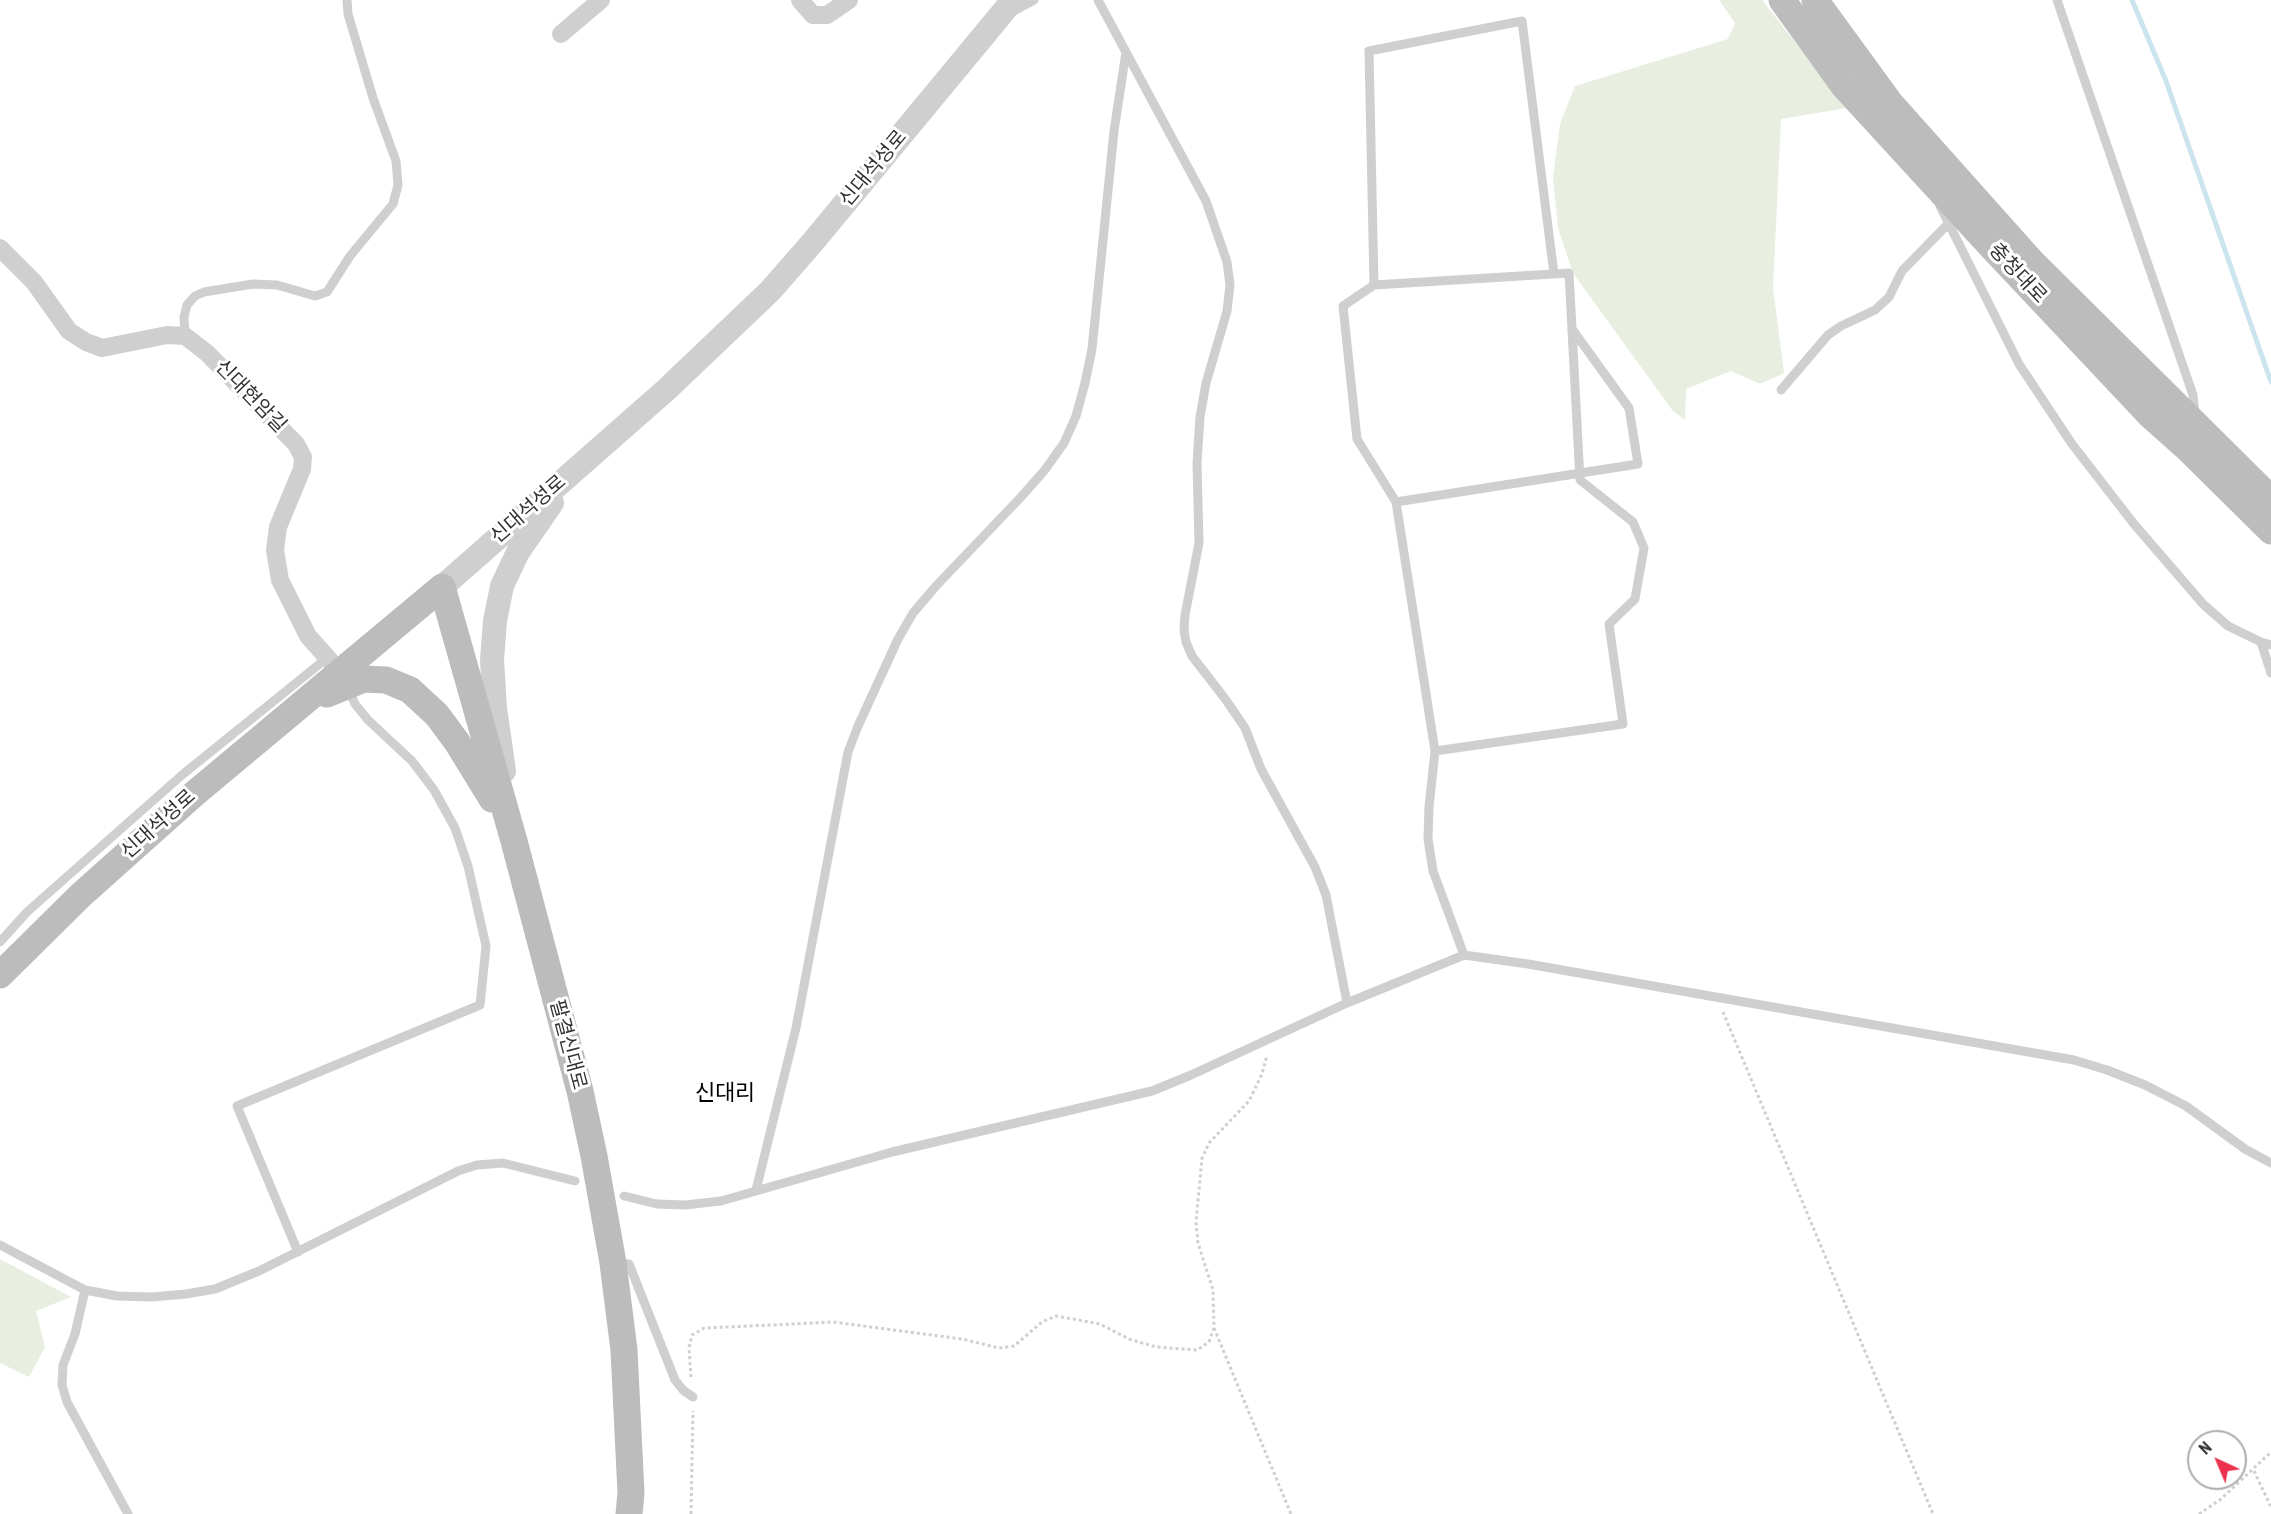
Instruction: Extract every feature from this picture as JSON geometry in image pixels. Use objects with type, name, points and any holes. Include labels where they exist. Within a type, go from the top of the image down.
[{"type":"main road","name":"충청대로","points":[[1782,0],[1844,86],[1990,245],[2151,416],[2187,448],[2271,531]]},
{"type":"main road","name":"충청대로","points":[[1815,0],[1890,103],[2031,261],[2271,499]]},
{"type":"main road","name":"신대석성로","points":[[0,975],[81,895],[194,794],[442,587]]},
{"type":"main road","name":"팔결신대로","points":[[442,587],[514,841],[580,1091],[613,1263],[624,1350],[631,1483],[629,1514]]},
{"type":"main road","points":[[338,672],[364,679],[386,680],[410,690],[437,716],[470,761],[514,841]]},
{"type":"street","points":[[561,34],[601,0]]},
{"type":"street","points":[[800,0],[813,15],[827,15],[849,0]]},
{"type":"street","name":"신대석성로","points":[[442,587],[718,342],[770,291],[1013,0]]},
{"type":"street","points":[[0,248],[34,282],[69,332],[86,342],[102,348],[167,335],[185,336]]},
{"type":"street","name":"신대현암길","points":[[185,336],[207,353],[296,444],[303,457],[302,469],[278,527],[275,550],[280,579],[296,617],[308,636],[338,672]]},
{"type":"street","points":[[514,841],[495,708],[492,660],[495,621],[502,586],[518,552],[540,518],[588,459]]},
{"type":"lane","points":[[185,336],[184,317],[187,305],[195,296],[204,292],[253,284],[277,285],[315,296],[327,292],[350,256],[393,204],[398,185],[396,162],[373,98],[346,0]]},
{"type":"lane","points":[[995,22],[1034,0]]},
{"type":"lane","points":[[1098,0],[1206,201],[1227,262],[1230,285],[1227,311],[1206,383],[1200,417],[1197,464],[1199,543],[1185,615],[1186,642],[1192,656],[1245,728],[1261,769],[1315,867],[1326,895],[1347,1003]]},
{"type":"lane","points":[[2057,0],[2193,395],[2196,426]]},
{"type":"lane","points":[[1374,285],[1369,51],[1522,21],[1554,274]]},
{"type":"lane","points":[[756,1190],[796,1029],[848,752],[858,726],[898,639],[913,613],[1044,471],[1064,443],[1076,416],[1092,349],[1114,131],[1126,52]]},
{"type":"lane","points":[[1923,171],[2019,364],[2072,444],[2134,524],[2203,604],[2228,626],[2271,645]]},
{"type":"lane","points":[[1781,390],[1828,335],[1841,326],[1875,310],[1889,297],[1902,271],[1948,224]]},
{"type":"lane","points":[[1435,752],[1623,723],[1609,624],[1635,599],[1644,548],[1634,522],[1580,480],[1569,273],[1374,285],[1343,306],[1357,439],[1396,502],[1435,752],[1428,839],[1433,871],[1464,955]]},
{"type":"lane","points":[[1396,502],[1638,464],[1629,408],[1572,329]]},
{"type":"lane","points":[[2261,642],[2271,673]]},
{"type":"lane","points":[[0,942],[27,912],[174,783],[338,672],[355,704],[368,720],[412,761],[434,790],[455,828],[468,866],[486,946],[480,1005],[237,1106],[298,1252]]},
{"type":"lane","points":[[624,1196],[657,1204],[685,1205],[721,1201],[892,1152],[1152,1091],[1347,1003],[1464,955],[1528,964],[2064,1058],[2107,1070],[2145,1085],[2186,1106],[2245,1149],[2271,1162]]},
{"type":"lane","points":[[0,1245],[85,1290],[117,1296],[152,1297],[186,1294],[215,1288],[298,1252],[458,1172],[477,1165],[503,1163],[575,1181]]},
{"type":"lane","points":[[613,1263],[629,1264],[675,1380],[693,1397]]},
{"type":"lane","points":[[85,1290],[75,1334],[63,1365],[62,1385],[67,1402],[128,1514]]},
{"type":"path","points":[[1718,998],[1933,1514]]},
{"type":"path","points":[[1272,1037],[1262,1074],[1249,1101],[1209,1143],[1202,1158],[1196,1222],[1198,1243],[1213,1290],[1214,1328],[1291,1514]]},
{"type":"path","points":[[691,1514],[693,1397],[689,1348],[692,1335],[704,1328],[833,1322],[952,1337],[999,1348],[1014,1346],[1042,1322],[1056,1316],[1100,1324],[1128,1339],[1156,1347],[1197,1350],[1209,1342],[1214,1328]]},
{"type":"path","points":[[2199,1514],[2221,1499],[2271,1452]]},
{"type":"path","points":[[2254,1470],[2271,1507]]},
{"type":"green space","points":[[1719,0],[1762,0],[1847,108],[1781,119],[1773,288],[1784,373],[1760,384],[1731,371],[1686,389],[1685,420],[1672,410],[1573,273],[1558,228],[1553,177],[1560,124],[1575,86],[1728,39],[1735,23]]},
{"type":"green space","points":[[0,1259],[71,1297],[36,1311],[45,1347],[29,1377],[0,1363]]},
{"type":"waterway","points":[[2132,0],[2166,81],[2271,382]]},
{"type":"district","name":"신대리","points":[[725,1094]]}]
